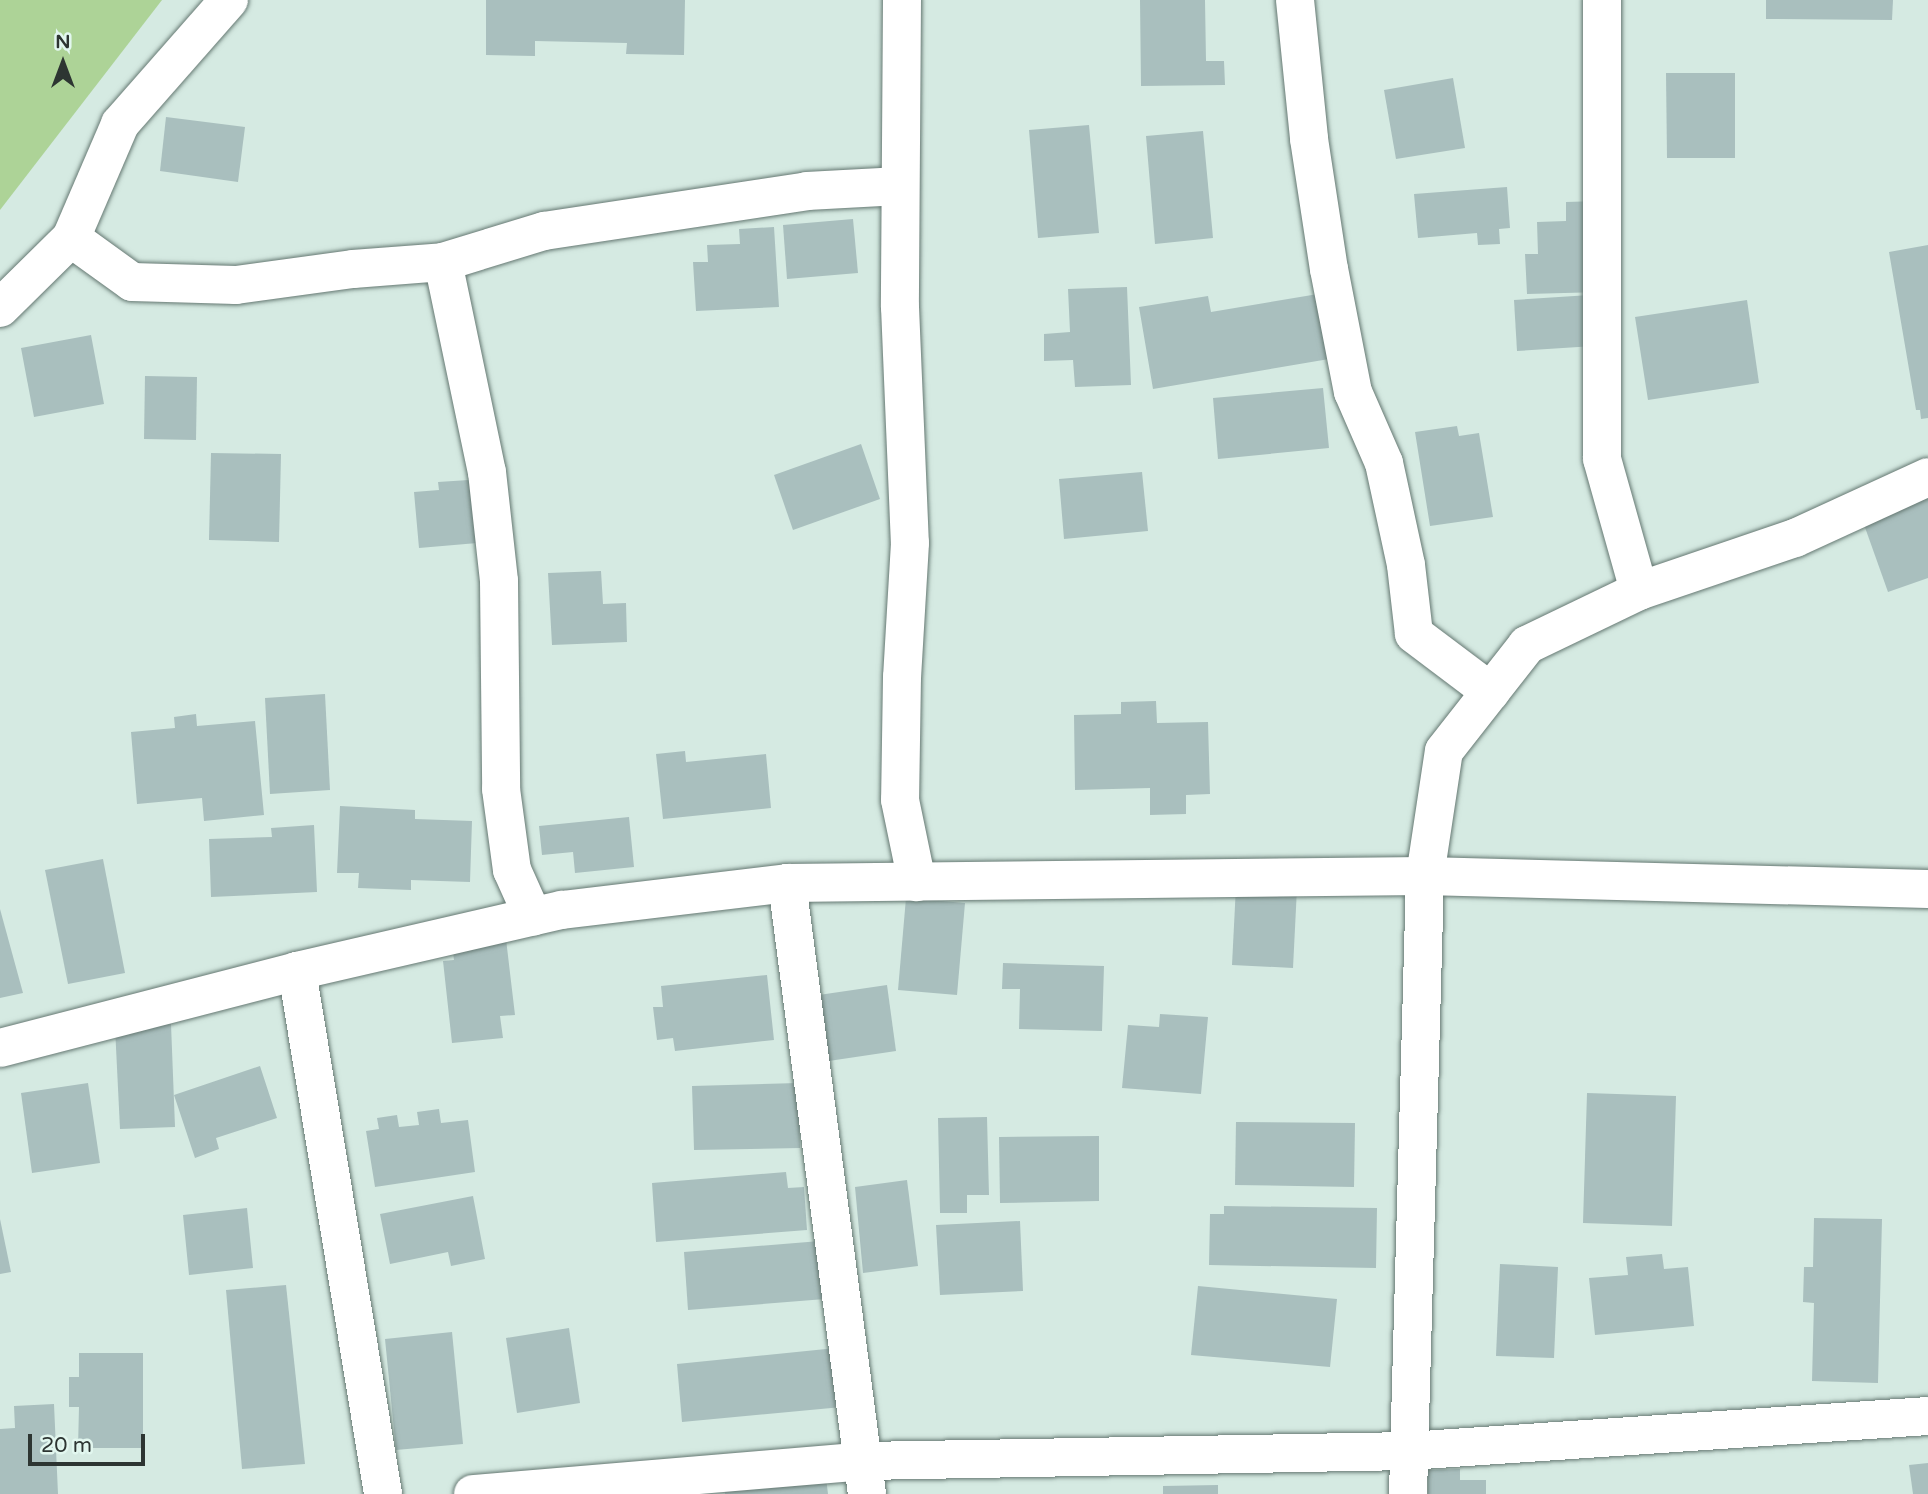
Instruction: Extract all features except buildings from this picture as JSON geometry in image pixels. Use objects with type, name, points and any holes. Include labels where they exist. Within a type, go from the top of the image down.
[{"type":"street","points":[[0,309],[71,238],[120,124],[229,0]]},
{"type":"street","points":[[902,0],[900,307],[910,543],[902,677],[900,800],[917,882]]},
{"type":"street","points":[[1295,0],[1309,139],[1329,269],[1353,392],[1384,463],[1406,565],[1414,635],[1491,692]]},
{"type":"street","points":[[1602,0],[1602,459],[1639,591]]},
{"type":"street","points":[[71,238],[132,282],[236,285],[353,269],[443,262],[544,231],[807,191],[901,186]]},
{"type":"street","points":[[443,262],[487,472],[499,581],[501,789],[512,870],[533,917]]},
{"type":"street","points":[[1409,1494],[1408,1451],[1425,876],[1444,751],[1527,645],[1639,591],[1795,538],[1928,477]]},
{"type":"street","points":[[0,1048],[297,971],[562,909],[787,883],[1425,876],[1928,889]]},
{"type":"street","points":[[787,883],[865,1477]]},
{"type":"street","points":[[297,971],[383,1494]]},
{"type":"street","points":[[473,1494],[1408,1451],[1928,1416]]},
{"type":"green space","points":[[0,0],[162,0],[0,210]]}]
